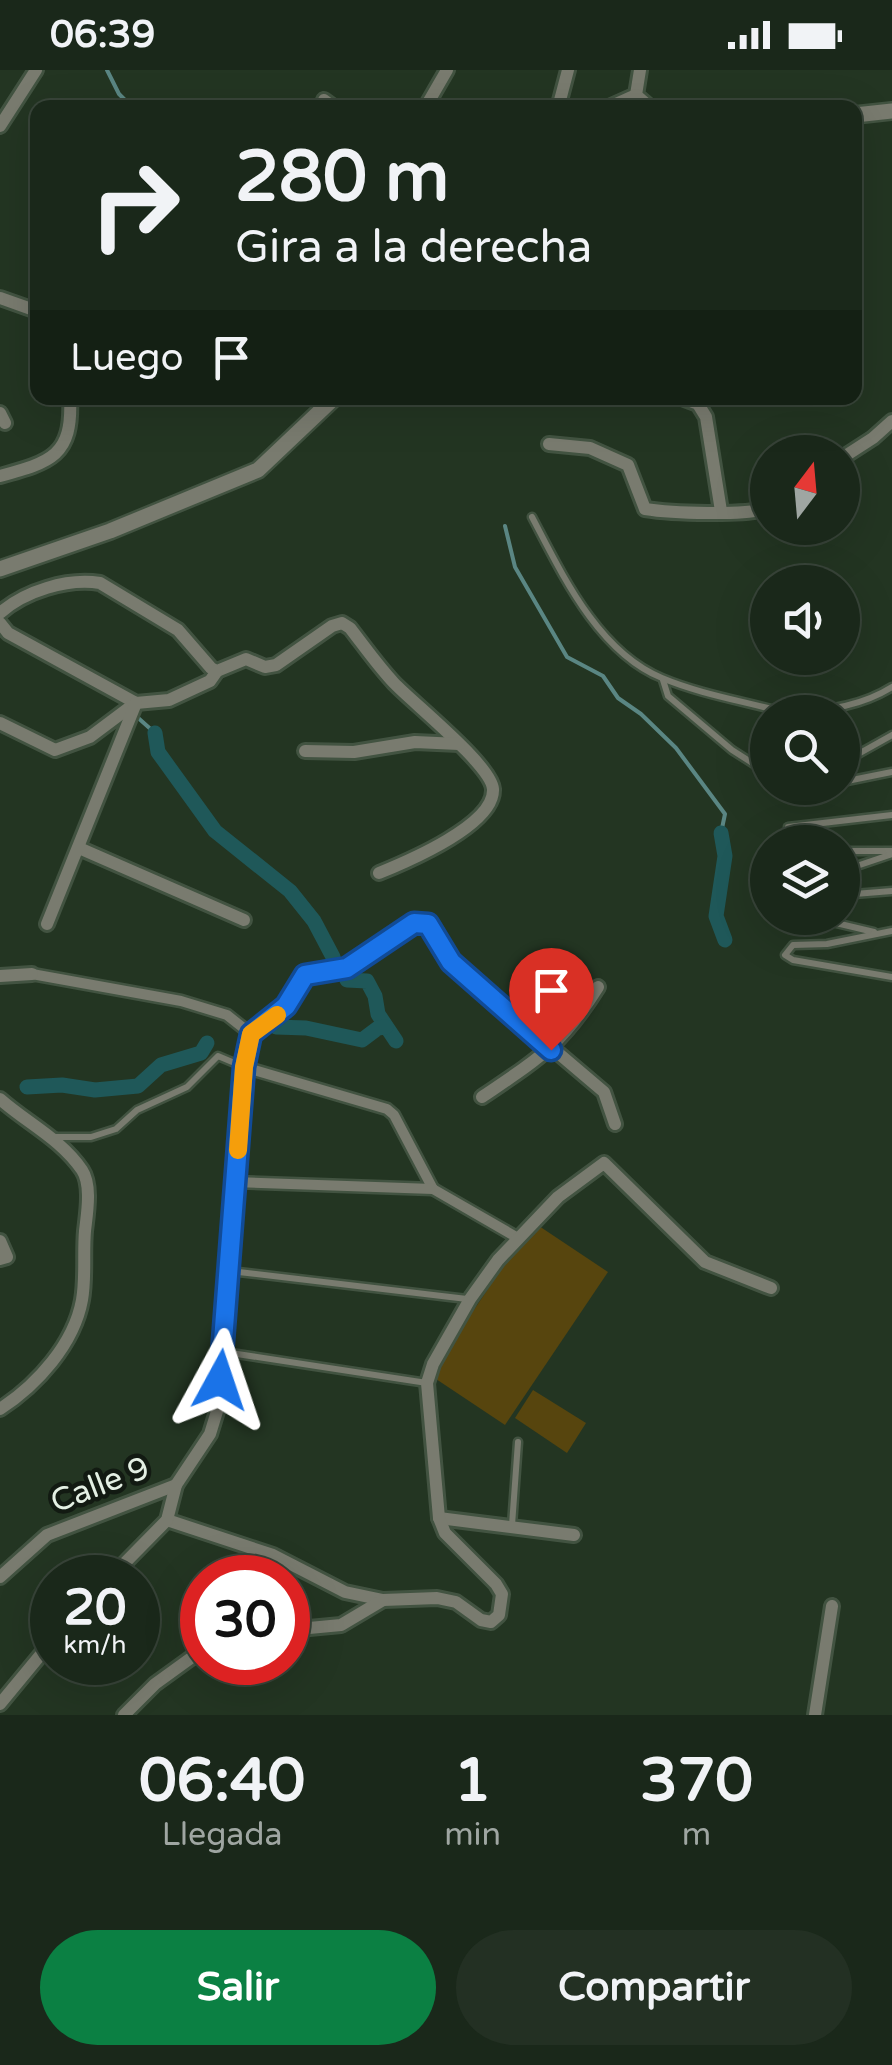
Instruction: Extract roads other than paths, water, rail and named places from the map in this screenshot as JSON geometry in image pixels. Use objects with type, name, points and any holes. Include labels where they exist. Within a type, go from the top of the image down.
[{"type":"street","points":[[0,126],[36,70]]},
{"type":"street","points":[[430,100],[448,70]]},
{"type":"street","points":[[560,100],[568,70]]},
{"type":"street","points":[[636,95],[640,70]]},
{"type":"street","points":[[625,100],[636,95]]},
{"type":"street","points":[[636,95],[642,100]]},
{"type":"street","points":[[862,114],[892,112]]},
{"type":"street","points":[[0,298],[30,308]]},
{"type":"street","points":[[0,476],[37,466],[55,454],[68,438],[70,405]]},
{"type":"street","points":[[0,569],[110,531],[258,470],[327,405]]},
{"type":"street","points":[[699,405],[706,417],[721,511]]},
{"type":"street","points":[[860,447],[892,421]]},
{"type":"street","points":[[549,444],[590,448],[628,465],[646,509],[736,515],[750,512]]},
{"type":"street","points":[[0,613],[40,590],[100,583],[178,630],[217,671]]},
{"type":"street","points":[[0,623],[8,633],[136,703]]},
{"type":"street","points":[[0,723],[55,750],[90,737],[136,703],[169,700],[246,658],[265,667],[276,665],[342,623],[391,680],[459,744],[493,785],[492,795],[481,812],[456,836],[414,860],[379,872]]},
{"type":"street","points":[[46,924],[136,703]]},
{"type":"street","points":[[305,751],[354,752],[416,742],[459,744]]},
{"type":"street","points":[[79,848],[244,920]]},
{"type":"street","points":[[133,1555],[167,1520],[176,1485],[210,1434],[218,1408],[244,1067],[251,1034],[286,1006],[305,975],[347,968],[414,923],[428,924],[451,962],[604,1092],[615,1124]]},
{"type":"street","points":[[0,976],[32,974],[181,1001],[227,1016],[251,1034]]},
{"type":"street","points":[[482,1096],[551,1050],[579,1018],[598,987]]},
{"type":"street","points":[[244,1067],[387,1108],[433,1190]]},
{"type":"street","points":[[0,1099],[51,1137],[84,1174],[87,1204],[82,1300],[62,1350],[0,1409]]},
{"type":"street","points":[[167,1520],[273,1555],[345,1592],[383,1600],[437,1598],[456,1602],[480,1620],[491,1622],[499,1615],[502,1594],[453,1542],[439,1518],[427,1383],[470,1299],[518,1238],[558,1197],[604,1164],[704,1262],[771,1288]]},
{"type":"street","points":[[236,1182],[433,1190],[518,1238]]},
{"type":"street","points":[[0,1242],[7,1257],[0,1260]]},
{"type":"street","name":"Calle 9","points":[[0,1577],[47,1534],[176,1485]]},
{"type":"street","points":[[439,1518],[574,1535]]},
{"type":"street","points":[[310,1628],[341,1625],[383,1600]]},
{"type":"street","points":[[816,1715],[832,1606]]},
{"type":"street","points":[[124,1715],[154,1684],[180,1666]]},
{"type":"street","points":[[0,1704],[30,1668]]},
{"type":"lane","points":[[532,517],[576,597],[623,654],[664,679],[750,703]]},
{"type":"lane","points":[[664,679],[668,696],[750,762]]},
{"type":"lane","points":[[860,700],[892,687]]},
{"type":"lane","points":[[860,753],[892,734]]},
{"type":"lane","points":[[860,778],[892,772]]},
{"type":"lane","points":[[805,825],[892,815]]},
{"type":"lane","points":[[860,852],[892,852]]},
{"type":"lane","points":[[860,864],[892,852]]},
{"type":"lane","points":[[860,894],[892,891]]},
{"type":"lane","points":[[860,929],[880,934]]},
{"type":"lane","points":[[892,931],[827,944],[794,945],[786,955],[793,960],[892,977]]},
{"type":"lane","points":[[51,1137],[91,1137],[116,1129],[137,1110],[187,1087],[218,1056],[244,1067]]},
{"type":"lane","points":[[230,1271],[470,1299]]},
{"type":"lane","points":[[223,1352],[427,1383]]},
{"type":"lane","points":[[512,1526],[518,1442]]},
{"type":"waterway","points":[[107,70],[125,100]]},
{"type":"waterway","points":[[505,526],[515,567],[567,657],[603,676],[618,698],[676,748],[725,814],[721,833]]},
{"type":"waterway","points":[[136,716],[155,733]]},
{"type":"waterway","points":[[155,733],[158,752],[215,831],[290,891],[314,921],[333,957]]},
{"type":"waterway","points":[[721,833],[725,856],[716,916],[725,940]]},
{"type":"waterway","points":[[345,976],[347,980],[367,981],[378,1014],[396,1041]]},
{"type":"waterway","points":[[276,1027],[306,1028],[362,1040],[386,1027]]},
{"type":"waterway","points":[[27,1087],[62,1085],[95,1090],[138,1086],[161,1065],[201,1053],[207,1043]]}]
